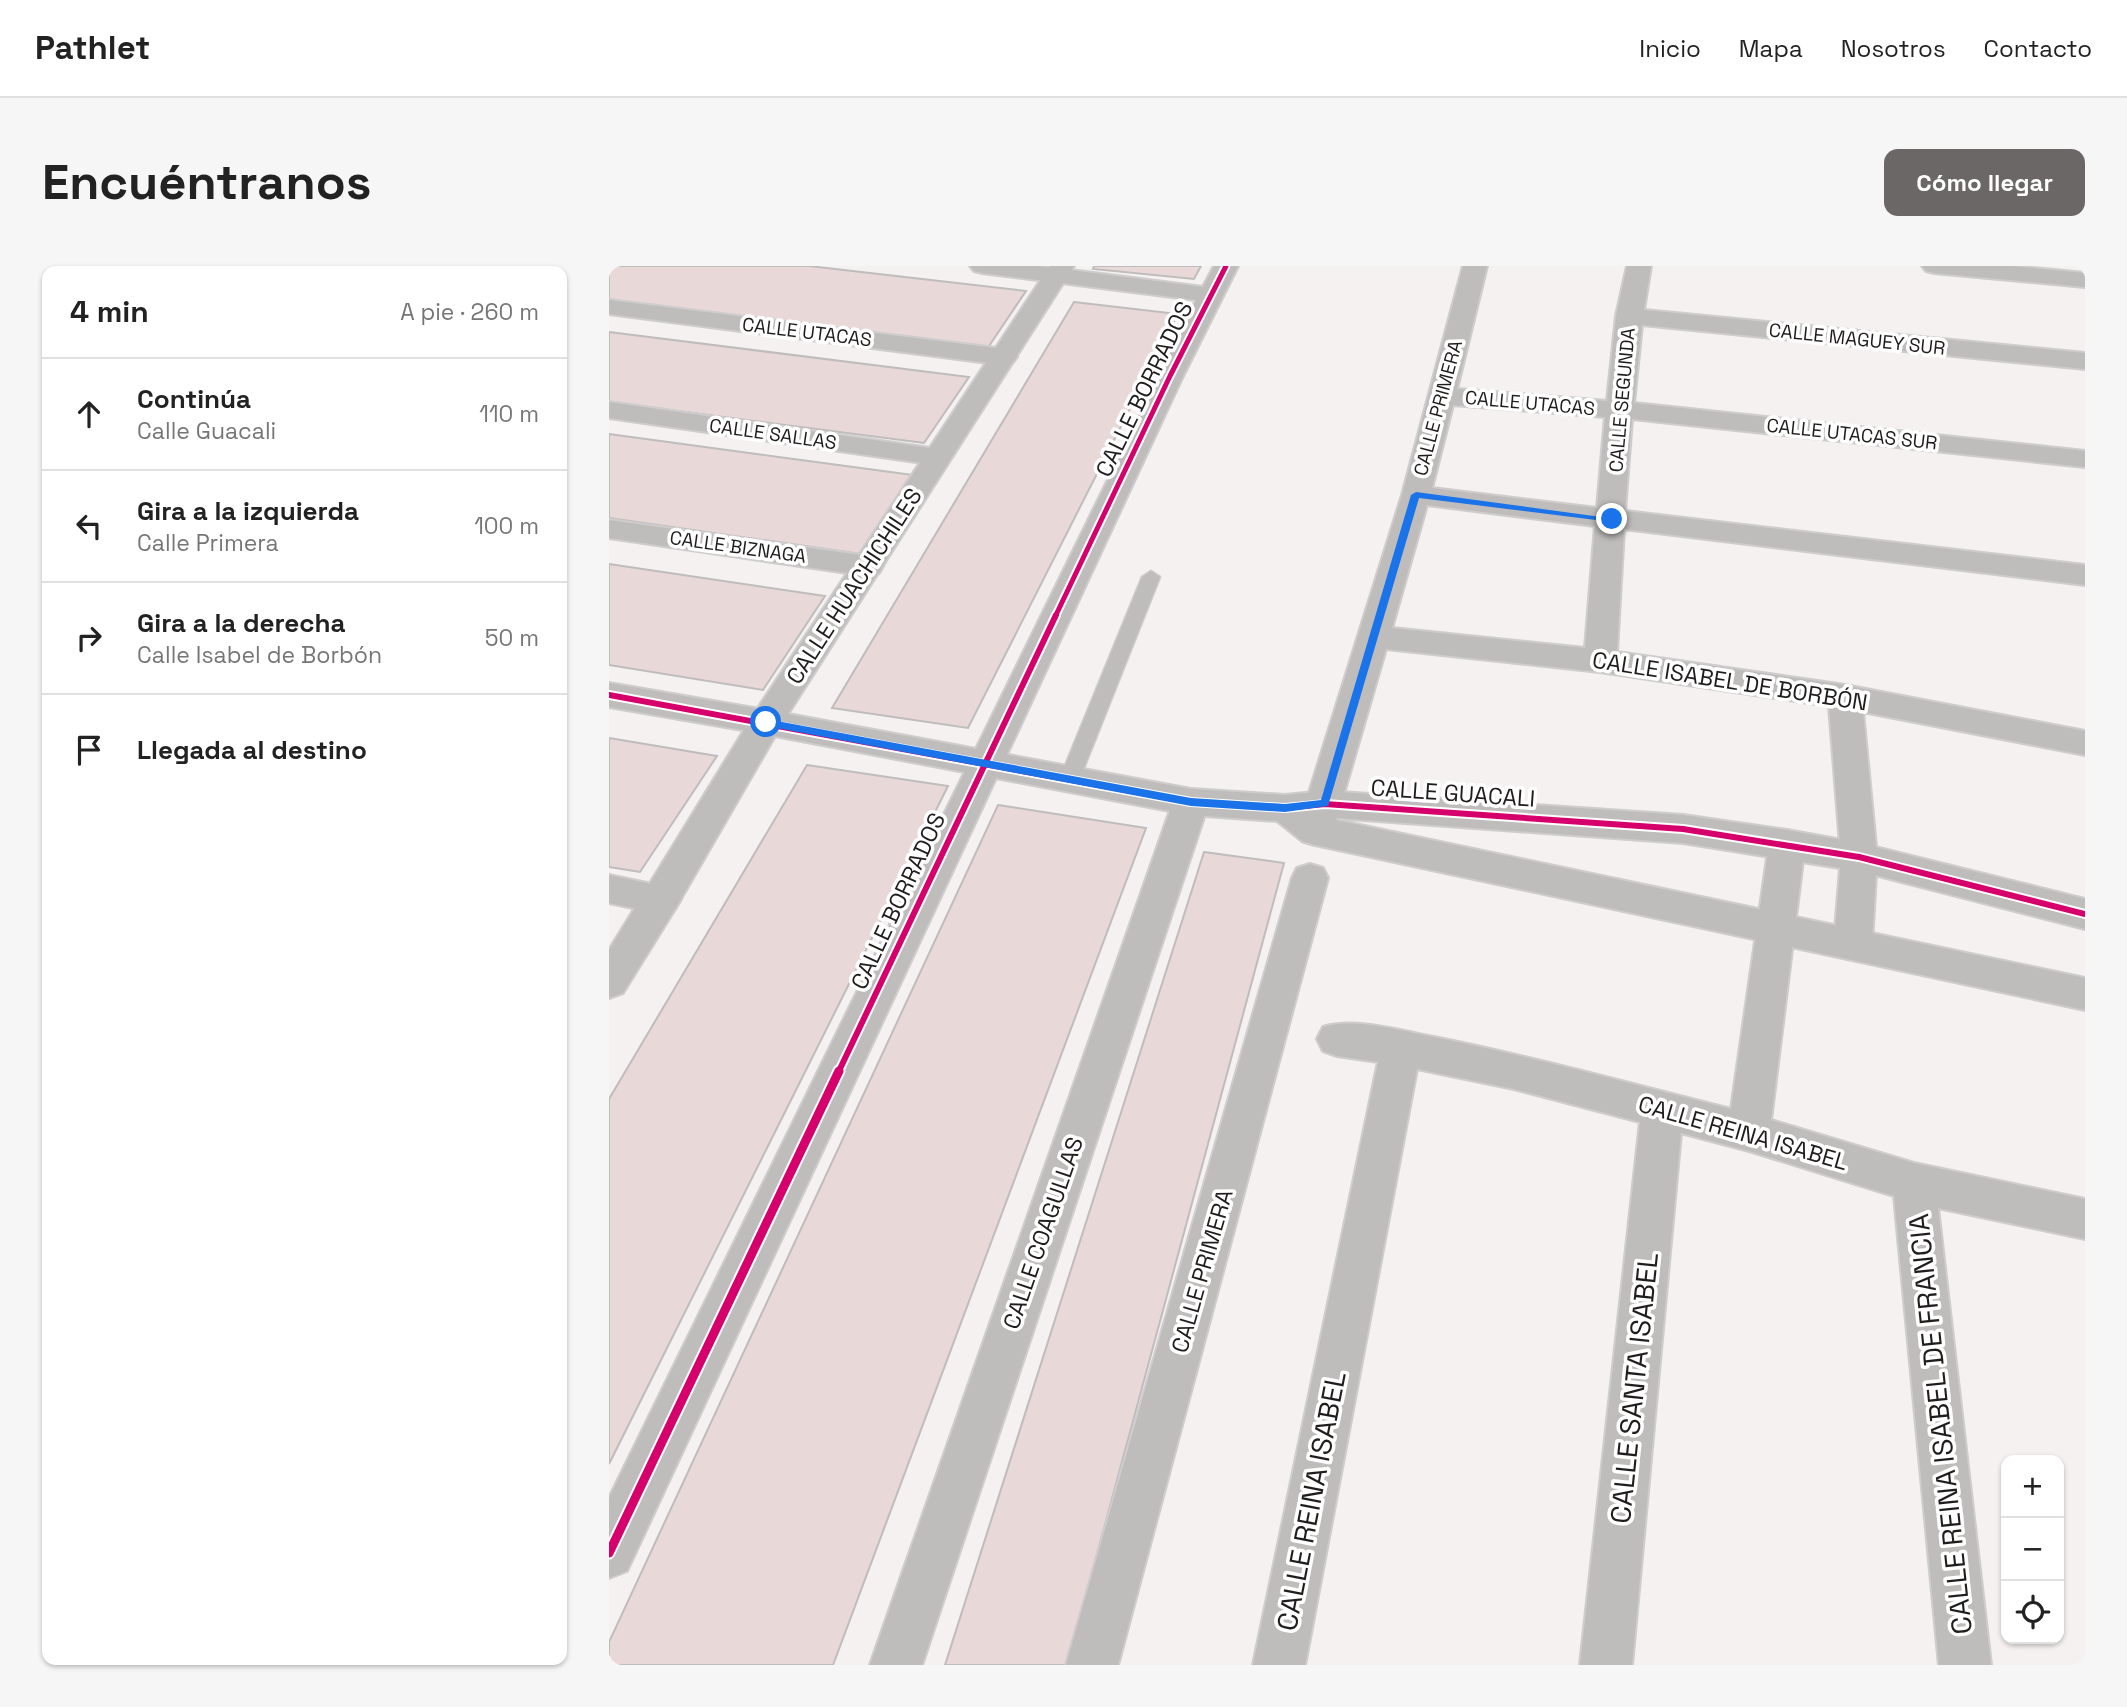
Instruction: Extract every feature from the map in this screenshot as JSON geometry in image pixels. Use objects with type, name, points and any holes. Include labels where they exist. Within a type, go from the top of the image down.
[{"type":"street","points":[[982,266],[1219,281]]},
{"type":"street","name":"CALLE PRIMERA","points":[[1320,817],[1416,495],[1475,266]]},
{"type":"street","name":"CALLE SEGUNDA","points":[[1600,661],[1619,410],[1629,316],[1639,266]]},
{"type":"street","points":[[1934,266],[2085,280]]},
{"type":"street","name":"CALLE HUACHICHILES","points":[[609,982],[662,899],[766,722],[1059,270]]},
{"type":"street","name":"CALLE BORRADOS","points":[[609,1553],[984,764],[1219,281]]},
{"type":"street","name":"CALLE UTACAS","points":[[609,307],[1004,357]]},
{"type":"street","name":"CALLE MAGUEY SUR","points":[[1629,316],[2085,361]]},
{"type":"street","name":"CALLE UTACAS","points":[[1440,396],[1619,410]]},
{"type":"street","name":"CALLE SALLAS","points":[[609,410],[937,457]]},
{"type":"street","name":"CALLE UTACAS SUR","points":[[1619,410],[2085,458]]},
{"type":"street","points":[[1416,495],[2085,575],[2085,586]]},
{"type":"street","name":"CALLE BIZNAGA","points":[[609,529],[867,566]]},
{"type":"street","name":"CALLE ISABEL DE BORBÓN","points":[[1373,637],[1600,661],[1845,697],[2085,743]]},
{"type":"street","points":[[609,695],[1191,802],[1285,808],[1427,852],[2085,993]]},
{"type":"street","points":[[1845,697],[1859,857],[1853,943]]},
{"type":"street","name":"CALLE COAGULLAS","points":[[896,1665],[1191,802]]},
{"type":"street","points":[[1427,852],[1438,813]]},
{"type":"street","name":"CALLE GUACALI","points":[[1320,817],[1438,813],[1682,829],[1859,857],[2085,914]]},
{"type":"street","points":[[1749,1132],[1787,844]]},
{"type":"street","name":"CALLE PRIMERA","points":[[1092,1665],[1310,878]]},
{"type":"street","points":[[609,889],[662,899]]},
{"type":"street","name":"CALLE REINA ISABEL","points":[[1337,1039],[1401,1048],[1514,1071],[1749,1132],[1914,1183],[2085,1219]]},
{"type":"street","name":"CALLE REINA ISABEL","points":[[1279,1665],[1401,1048]]},
{"type":"street","name":"CALLE SANTA ISABEL","points":[[1606,1665],[1662,1110]]},
{"type":"street","name":"CALLE REINA ISABEL DE FRANCIA","points":[[1914,1183],[1965,1665]]},
{"type":"lane","points":[[1070,778],[1151,577]]},
{"type":"building","points":[[609,266],[809,266],[1026,291],[987,349],[609,303]]},
{"type":"building","points":[[1094,266],[1201,266],[1194,279],[1093,269]]},
{"type":"building","points":[[1074,302],[1178,314],[968,728],[832,708]]},
{"type":"building","points":[[609,332],[969,377],[924,443],[609,402]]},
{"type":"building","points":[[609,434],[913,475],[861,554],[609,518]]},
{"type":"building","points":[[609,564],[825,596],[763,690],[609,665]]},
{"type":"building","points":[[609,738],[717,756],[640,872],[609,867]]},
{"type":"building","points":[[807,765],[948,786],[609,1464],[609,1099]]},
{"type":"building","points":[[998,805],[1146,828],[833,1665],[609,1665],[609,1642]]},
{"type":"building","points":[[1204,852],[1284,863],[1067,1665],[945,1665]]},
{"type":"cycle path","points":[[609,1553],[1170,376],[1226,266]]},
{"type":"cycle path","points":[[609,695],[1191,802],[1285,808],[1325,804],[1683,829],[1859,857],[2085,914]]},
{"type":"route","points":[[766,722],[1191,802],[1285,808],[1325,804],[1416,495],[1612,519]]}]
